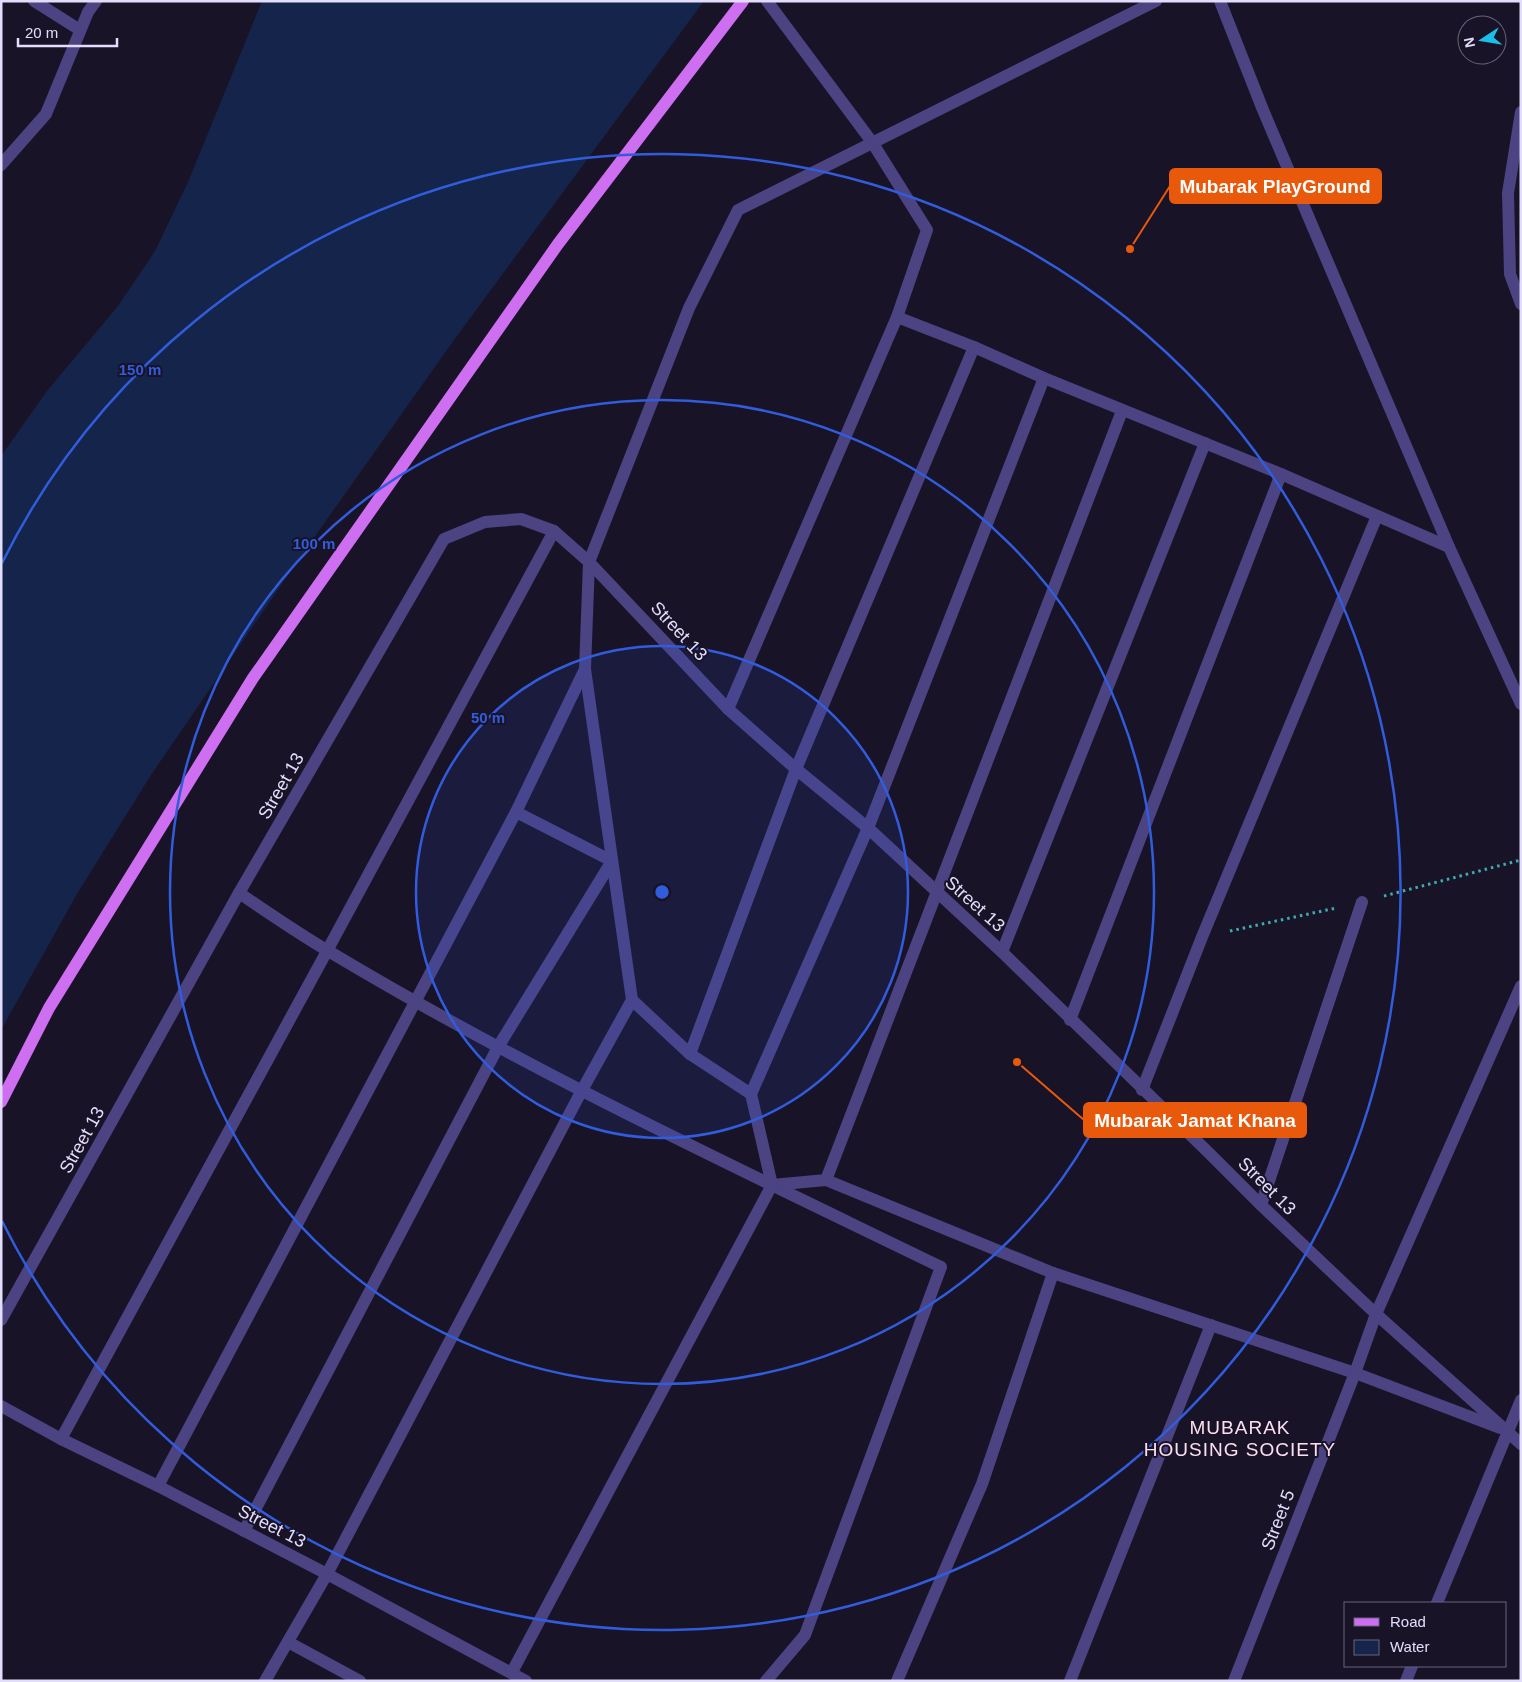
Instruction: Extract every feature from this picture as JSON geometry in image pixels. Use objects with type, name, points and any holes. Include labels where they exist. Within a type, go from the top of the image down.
[{"type":"main road","points":[[1,1102],[49,1008],[253,678],[558,244],[743,1]]},
{"type":"street","points":[[34,1],[80,30]]},
{"type":"street","points":[[1,165],[46,114],[80,30],[88,12],[96,1]]},
{"type":"street","points":[[728,709],[897,317],[927,230],[872,142],[767,1]]},
{"type":"street","points":[[265,1681],[327,1574],[581,1092],[632,1000],[585,669],[589,562],[689,308],[738,210],[1156,1]]},
{"type":"street","points":[[1220,1],[1263,110],[1449,548],[1521,704]]},
{"type":"street","points":[[1521,112],[1508,193],[1510,274],[1521,304]]},
{"type":"street","points":[[897,317],[974,347],[1122,411],[1281,474],[1449,548]]},
{"type":"street","points":[[690,1054],[796,769],[974,347]]},
{"type":"street","points":[[512,1672],[772,1185],[751,1094],[868,828],[1044,378]]},
{"type":"street","points":[[826,1180],[1122,411]]},
{"type":"street","points":[[1002,952],[1205,443]]},
{"type":"street","points":[[1070,1020],[1281,474]]},
{"type":"street","points":[[1142,1090],[1202,937],[1377,516]]},
{"type":"street","name":"Street 13","points":[[1,1320],[239,893],[444,539],[485,522],[521,519],[554,531],[589,562],[728,709],[796,769],[868,828],[1002,952],[1142,1090],[1209,1152],[1261,1205],[1376,1314],[1521,1444]]},
{"type":"street","points":[[61,1439],[554,531]]},
{"type":"street","points":[[158,1486],[516,812],[585,669]]},
{"type":"street","points":[[516,812],[612,861]]},
{"type":"street","points":[[244,1531],[498,1047],[612,861]]},
{"type":"street","points":[[239,893],[327,951],[414,1002],[581,1092],[941,1267],[804,1635],[766,1681]]},
{"type":"street","points":[[1261,1205],[1362,902]]},
{"type":"street","name":"Street 5","points":[[1234,1681],[1355,1373],[1376,1314],[1521,986]]},
{"type":"street","points":[[632,1000],[690,1054],[751,1094]]},
{"type":"street","points":[[772,1185],[826,1180],[1053,1273],[1355,1373],[1507,1431]]},
{"type":"street","points":[[897,1681],[982,1484],[1053,1273]]},
{"type":"street","points":[[1070,1681],[1211,1325]]},
{"type":"street","points":[[1437,1602],[1521,1400]]},
{"type":"street","name":"Street 13","points":[[1,1406],[61,1439],[158,1486],[327,1574],[526,1681]]},
{"type":"street","points":[[288,1642],[360,1681]]},
{"type":"street","points":[[1406,1681],[1412,1667]]},
{"type":"water","points":[[262,1],[704,1],[454,340],[299,559],[151,775],[77,894],[1,1030],[1,456],[47,391],[118,306],[155,251],[188,182]]},
{"type":"place","name":"Mubarak PlayGround","points":[[1130,249]]},
{"type":"place","name":"Mubarak Jamat Khana","points":[[1017,1062]]},
{"type":"district","name":"MUBARAK HOUSING SOCIETY","points":[[1240,1438]]}]
